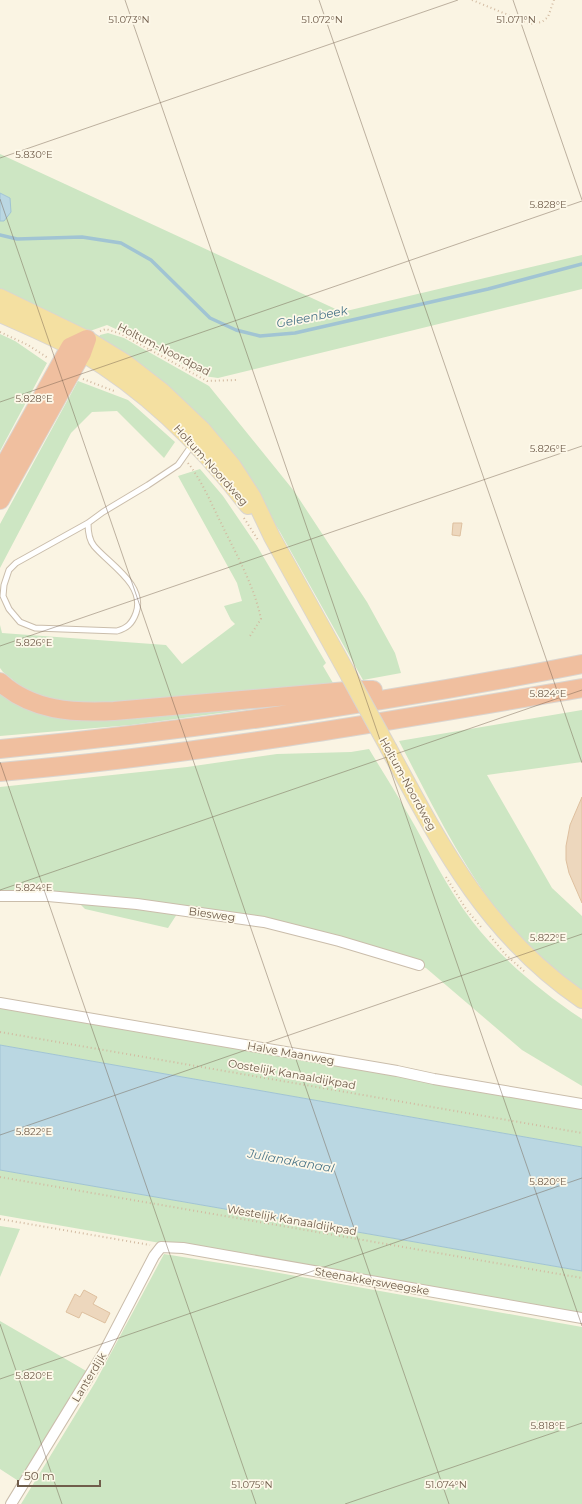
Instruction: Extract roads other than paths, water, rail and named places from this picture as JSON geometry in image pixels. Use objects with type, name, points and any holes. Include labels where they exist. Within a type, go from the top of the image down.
[{"type":"highway","points":[[0,473],[80,346]]},
{"type":"highway","points":[[0,500],[65,369]]},
{"type":"highway","points":[[0,749],[181,728],[296,712],[430,691],[582,664]]},
{"type":"highway","points":[[0,682],[13,692],[32,702],[53,709],[78,712],[137,709],[359,690],[430,691]]},
{"type":"highway","points":[[0,772],[70,766],[302,736],[582,688]]},
{"type":"main road","name":"Holtum-Noordweg","points":[[0,297],[80,346]]},
{"type":"main road","name":"Holtum-Noordweg","points":[[0,314],[126,363],[162,391],[198,435],[233,466],[253,497],[267,542],[350,676],[436,835],[475,896],[505,933],[522,951],[582,1000]]},
{"type":"street","name":"Biesweg","points":[[0,896],[48,896],[137,904],[264,922],[339,941],[419,965]]},
{"type":"street","name":"Halve Maanweg","points":[[0,1003],[582,1104]]},
{"type":"street","name":"Steenakkersweegske","points":[[162,1247],[183,1248],[582,1318]]},
{"type":"street","name":"Lanterdijk","points":[[11,1504],[104,1352],[154,1256],[162,1247]]},
{"type":"lane","points":[[88,523],[88,531],[94,545],[132,584],[136,597],[137,610],[133,621],[126,628],[117,631],[35,628],[20,622],[9,609],[3,596],[4,585],[9,570],[16,563],[88,523],[178,465],[198,435]]},
{"type":"water","points":[[0,193],[10,198],[11,212],[4,221],[0,221]]},
{"type":"water","name":"Julianakanaal","points":[[0,1045],[582,1147],[582,1271],[0,1170]]},
{"type":"waterway","name":"Geleenbeek","points":[[0,235],[17,239],[82,237],[121,243],[151,260],[210,318],[236,330],[260,336],[295,333],[488,289],[582,264]]}]
